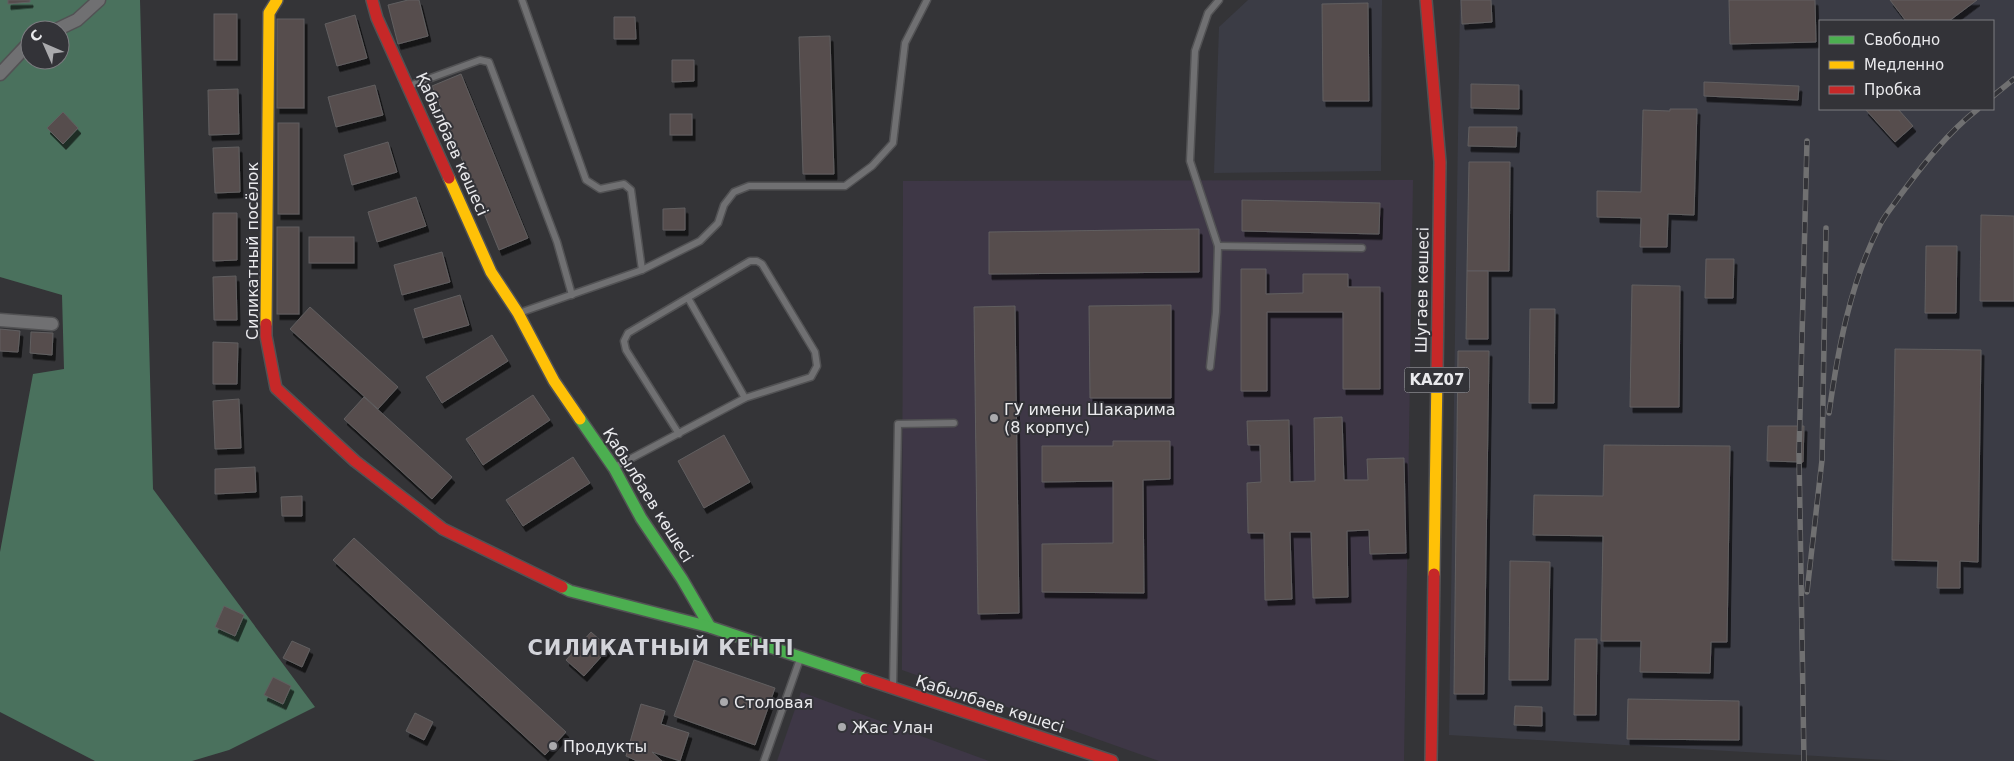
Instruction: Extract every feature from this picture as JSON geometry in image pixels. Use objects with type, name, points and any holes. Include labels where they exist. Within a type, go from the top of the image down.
[{"type":"main road","name":"Силикатный посёлок","points":[[277,0],[270,13],[266,336],[276,388],[355,461],[443,530],[570,591],[710,627]]},
{"type":"main road","name":"Қабылбаев көшесі","points":[[372,0],[377,18],[492,272],[518,314],[554,381],[614,468],[641,518],[710,627],[1112,761]]},
{"type":"main road","name":"Шугаев көшесі","points":[[1426,0],[1440,162],[1431,761]]},
{"type":"street","points":[[70,23],[77,20],[99,0]]},
{"type":"street","points":[[0,74],[20,53]]},
{"type":"street","points":[[0,320],[52,324]]},
{"type":"lane","points":[[522,0],[586,180],[600,189],[624,184],[631,190],[642,270]]},
{"type":"lane","points":[[518,314],[642,270],[700,242],[718,222],[724,205],[734,192],[749,186],[845,186],[872,166],[893,143],[905,43],[927,0]]},
{"type":"lane","points":[[1210,367],[1216,312],[1218,246],[1190,160],[1194,51],[1208,13],[1219,0]]},
{"type":"lane","points":[[408,86],[480,60],[489,62],[557,242],[572,295]]},
{"type":"lane","points":[[1218,246],[1362,248]]},
{"type":"lane","points":[[614,468],[679,434],[745,398],[811,377],[817,366],[815,352],[762,264],[757,261],[750,261],[628,333],[624,341],[626,350],[679,434]]},
{"type":"lane","points":[[688,298],[745,398]]},
{"type":"lane","points":[[893,689],[898,424],[954,423]]},
{"type":"lane","points":[[764,761],[800,658]]},
{"type":"shaded area","points":[[1248,0],[1382,0],[1381,171],[1214,173],[1219,27]]},
{"type":"shaded area","points":[[1460,0],[2014,0],[2014,761],[1904,761],[1449,735]]},
{"type":"shaded area","points":[[1413,180],[1404,761],[1159,761],[902,670],[903,181]]},
{"type":"shaded area","name":"Жас Улан","points":[[801,692],[989,761],[777,761]]},
{"type":"green space","points":[[0,0],[140,0],[153,489],[315,707],[229,750],[192,761],[95,761],[0,712],[0,552],[33,374],[64,369],[62,295],[0,277]]},
{"type":"building","points":[[8,0],[30,0],[30,2],[8,4]]},
{"type":"building","points":[[408,0],[419,0],[428,36],[398,44],[388,5]]},
{"type":"building","points":[[1461,0],[1491,0],[1492,22],[1462,24]]},
{"type":"building","points":[[1729,0],[1815,0],[1816,42],[1730,44]]},
{"type":"building","points":[[1890,0],[1977,0],[1950,20],[1905,20]]},
{"type":"building","points":[[1368,3],[1369,101],[1323,101],[1322,4]]},
{"type":"building","points":[[214,14],[237,14],[237,60],[214,60]]},
{"type":"building","points":[[355,15],[367,58],[337,66],[325,24]]},
{"type":"building","points":[[614,17],[635,17],[636,39],[614,39]]},
{"type":"building","points":[[277,19],[304,19],[304,108],[277,108]]},
{"type":"building","points":[[830,36],[834,174],[803,174],[799,37]]},
{"type":"building","points":[[672,60],[694,60],[694,81],[672,82]]},
{"type":"building","points":[[461,74],[528,238],[499,250],[432,86]]},
{"type":"building","points":[[1704,82],[1799,86],[1798,100],[1704,96]]},
{"type":"building","points":[[1471,84],[1519,85],[1519,109],[1471,108]]},
{"type":"building","points":[[375,85],[383,115],[336,127],[328,97]]},
{"type":"building","points":[[238,89],[239,134],[209,135],[208,90]]},
{"type":"building","points":[[1670,109],[1697,109],[1694,215],[1668,214],[1667,247],[1640,247],[1641,218],[1597,217],[1597,191],[1641,192],[1643,110],[1670,111]]},
{"type":"building","points":[[1866,110],[1899,110],[1913,126],[1895,142]]},
{"type":"building","points":[[63,112],[78,128],[63,144],[47,128]]},
{"type":"building","points":[[670,114],[692,114],[692,135],[670,135]]},
{"type":"building","points":[[278,123],[299,123],[299,214],[278,214]]},
{"type":"building","points":[[1469,127],[1517,127],[1516,147],[1468,146]]},
{"type":"building","points":[[388,142],[397,172],[352,185],[344,155]]},
{"type":"building","points":[[239,147],[240,192],[215,193],[213,148]]},
{"type":"building","points":[[1469,162],[1510,162],[1509,271],[1467,271]]},
{"type":"building","points":[[416,197],[426,226],[377,242],[368,212]]},
{"type":"building","points":[[1242,200],[1380,203],[1379,234],[1242,231]]},
{"type":"building","points":[[685,208],[685,230],[663,230],[663,209]]},
{"type":"building","points":[[213,213],[237,213],[237,260],[213,261]]},
{"type":"building","points":[[1981,215],[2014,216],[2014,301],[1980,301]]},
{"type":"building","points":[[277,227],[299,227],[299,314],[277,314]]},
{"type":"building","points":[[1199,229],[1199,272],[989,274],[989,232]]},
{"type":"building","points":[[309,237],[354,237],[354,263],[309,263]]},
{"type":"building","points":[[1926,246],[1957,246],[1956,313],[1925,313]]},
{"type":"building","points":[[442,252],[450,282],[402,295],[394,265]]},
{"type":"building","points":[[1706,259],[1734,259],[1733,298],[1705,298]]},
{"type":"building","points":[[1241,269],[1266,269],[1266,294],[1303,293],[1303,274],[1348,274],[1348,287],[1380,287],[1380,389],[1343,389],[1343,312],[1267,312],[1267,391],[1241,391]]},
{"type":"building","points":[[1467,271],[1488,271],[1488,339],[1466,339]]},
{"type":"building","points":[[236,276],[237,320],[214,320],[213,277]]},
{"type":"building","points":[[1632,285],[1680,286],[1679,407],[1630,407]]},
{"type":"building","points":[[460,295],[469,325],[423,338],[414,309]]},
{"type":"building","points":[[1171,305],[1171,398],[1090,398],[1089,306]]},
{"type":"building","points":[[1015,306],[1019,613],[978,614],[974,307]]},
{"type":"building","points":[[310,307],[398,387],[378,409],[290,329]]},
{"type":"building","points":[[1530,309],[1555,309],[1554,403],[1529,403]]},
{"type":"building","points":[[0,329],[20,331],[18,352],[0,351]]},
{"type":"building","points":[[31,332],[53,333],[52,355],[30,353]]},
{"type":"building","points":[[492,335],[508,361],[442,403],[426,377]]},
{"type":"building","points":[[213,342],[238,343],[237,384],[213,384]]},
{"type":"building","points":[[1895,349],[1981,350],[1978,562],[1960,561],[1960,588],[1937,588],[1938,561],[1892,560]]},
{"type":"building","points":[[1458,351],[1489,351],[1484,694],[1454,694]]},
{"type":"building","points":[[533,395],[550,420],[483,465],[466,439]]},
{"type":"building","points":[[364,397],[452,477],[432,499],[344,419]]},
{"type":"building","points":[[239,399],[241,448],[215,449],[213,401]]},
{"type":"building","points":[[1342,417],[1344,480],[1368,480],[1367,459],[1404,458],[1406,553],[1370,554],[1369,530],[1347,531],[1348,597],[1313,598],[1311,532],[1290,532],[1292,599],[1265,600],[1264,533],[1248,533],[1247,483],[1261,482],[1260,445],[1248,445],[1247,421],[1289,420],[1290,482],[1315,481],[1314,418]]},
{"type":"building","points":[[1768,426],[1804,426],[1803,462],[1767,461]]},
{"type":"building","points":[[724,435],[750,482],[704,508],[678,461]]},
{"type":"building","points":[[1113,441],[1170,441],[1170,479],[1143,480],[1144,593],[1042,592],[1042,544],[1113,543],[1113,481],[1042,482],[1042,446],[1113,446]]},
{"type":"building","points":[[1604,445],[1730,446],[1727,642],[1711,642],[1710,673],[1640,672],[1641,641],[1601,641],[1603,536],[1533,535],[1534,495],[1603,496]]},
{"type":"building","points":[[573,457],[590,483],[523,526],[506,500]]},
{"type":"building","points":[[255,467],[256,492],[215,494],[215,469]]},
{"type":"building","points":[[302,496],[302,516],[282,516],[281,497]]},
{"type":"building","points":[[354,538],[566,732],[545,755],[333,560]]},
{"type":"building","points":[[1510,561],[1550,562],[1548,680],[1509,680]]},
{"type":"building","points":[[224,606],[244,615],[235,636],[215,627]]},
{"type":"building","points":[[591,632],[609,648],[584,676],[566,660]]},
{"type":"building","points":[[1575,639],[1597,639],[1596,715],[1574,715]]},
{"type":"building","points":[[292,641],[310,649],[302,667],[283,658]]},
{"type":"building","name":"Столовая","points":[[694,660],[775,688],[755,745],[674,716]]},
{"type":"building","points":[[273,677],[291,686],[283,704],[264,695]]},
{"type":"building","points":[[1628,699],[1739,701],[1739,740],[1627,739]]},
{"type":"building","points":[[641,704],[665,711],[661,724],[689,733],[680,761],[652,752],[662,761],[637,761],[626,756]]},
{"type":"building","points":[[1515,706],[1542,707],[1542,726],[1514,725]]},
{"type":"building","points":[[415,713],[433,722],[424,740],[406,731]]},
{"type":"railway","points":[[1994,95],[2014,79]]},
{"type":"railway","points":[[1829,413],[1841,341],[1853,293],[1880,225],[1935,150],[1977,110]]},
{"type":"railway","points":[[1804,761],[1799,454],[1807,141]]},
{"type":"railway","points":[[1807,592],[1822,460],[1826,228]]},
{"type":"traffic: fast","points":[[580,419],[614,468],[641,518],[682,579],[710,627]]},
{"type":"traffic: fast","points":[[562,587],[570,591],[710,627],[866,679]]},
{"type":"traffic: slow","points":[[266,324],[269,13],[277,0]]},
{"type":"traffic: slow","points":[[449,178],[491,272],[518,313],[554,381],[580,419]]},
{"type":"traffic: slow","points":[[1434,574],[1437,373]]},
{"type":"traffic: jam","points":[[372,0],[377,18],[449,178]]},
{"type":"traffic: jam","points":[[1426,0],[1440,162],[1437,373]]},
{"type":"traffic: jam","points":[[266,324],[266,336],[276,388],[355,461],[443,529],[562,587]]},
{"type":"traffic: jam","points":[[1431,761],[1434,574]]},
{"type":"traffic: jam","points":[[866,679],[1112,761]]},
{"type":"place","name":"ГУ имени Шакарима (8 корпус)","points":[[994,418]]},
{"type":"place","name":"Столовая","points":[[724,702]]},
{"type":"place","name":"Жас Улан","points":[[842,727]]},
{"type":"place","name":"Продукты","points":[[553,746]]},
{"type":"district","name":"СИЛИКАТНЫЙ КЕНТІ","points":[[661,648]]}]
